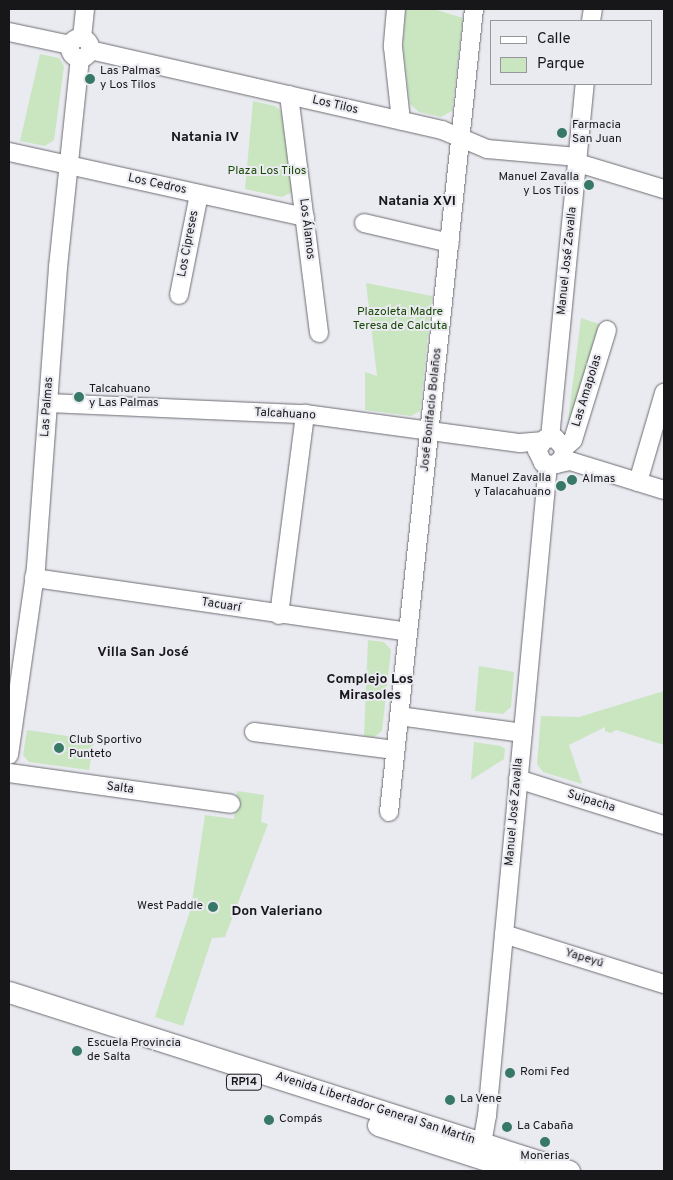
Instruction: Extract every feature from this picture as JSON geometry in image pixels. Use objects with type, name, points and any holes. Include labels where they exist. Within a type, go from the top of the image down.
[{"type":"main road","name":"Avenida Libertador General San Martín","points":[[9,992],[480,1151],[520,1171]]},
{"type":"main road","name":"Avenida Libertador General San Martín","points":[[9,1006],[480,1151],[569,1171]]},
{"type":"street","name":"Las Palmas","points":[[9,755],[34,578],[69,165],[85,9]]},
{"type":"street","points":[[396,9],[393,47],[401,121]]},
{"type":"street","name":"José Bonifacio Bolaños","points":[[389,812],[474,9]]},
{"type":"street","name":"Los Tilos","points":[[9,32],[401,121],[460,138],[486,149],[578,160],[664,189]]},
{"type":"street","name":"Manuel José Zavalla","points":[[480,1151],[554,452],[585,85]]},
{"type":"street","name":"Los Álamos","points":[[289,95],[319,333]]},
{"type":"street","name":"Los Cedros","points":[[9,152],[305,217]]},
{"type":"street","name":"Los Cipreses","points":[[178,295],[199,194]]},
{"type":"street","points":[[364,224],[450,243]]},
{"type":"street","name":"Las Amapolas","points":[[554,452],[573,440],[607,330]]},
{"type":"street","points":[[638,482],[664,393]]},
{"type":"street","name":"Talcahuano","points":[[48,403],[305,414],[520,443],[554,452],[664,490]]},
{"type":"street","points":[[280,615],[305,414]]},
{"type":"street","name":"Tacuarí","points":[[34,578],[408,632]]},
{"type":"street","points":[[399,716],[523,733]]},
{"type":"street","points":[[254,732],[395,750]]},
{"type":"street","name":"Salta","points":[[9,774],[231,804]]},
{"type":"street","name":"Suipacha","points":[[518,779],[664,825]]},
{"type":"street","name":"Yapeyú","points":[[504,934],[664,984]]},
{"type":"green space","points":[[406,9],[433,9],[463,18],[452,111],[441,117],[419,112],[410,104],[403,47]]},
{"type":"green space","points":[[40,54],[59,58],[64,66],[54,140],[45,146],[20,141]]},
{"type":"green space","name":"Plaza Los Tilos","points":[[253,101],[275,106],[281,111],[292,192],[282,197],[245,189]]},
{"type":"green space","name":"Plazoleta Madre Teresa de Calcuta","points":[[366,283],[432,296],[420,411],[411,416],[365,410],[365,372],[377,376]]},
{"type":"green space","points":[[581,318],[599,324],[567,429]]},
{"type":"green space","points":[[368,640],[384,642],[391,650],[382,731],[374,737],[364,736]]},
{"type":"green space","points":[[479,666],[514,672],[511,707],[503,714],[475,711]]},
{"type":"green space","points":[[664,691],[664,745],[616,730],[611,733],[605,731],[605,727],[569,745],[582,784],[543,772],[537,764],[541,716],[579,717]]},
{"type":"green space","name":"Club Sportivo Punteto","points":[[27,730],[94,740],[89,770],[29,762],[23,755]]},
{"type":"green space","points":[[474,742],[501,746],[505,749],[504,759],[471,780]]},
{"type":"green space","name":"West Paddle","points":[[237,791],[264,795],[261,822],[268,824],[225,937],[212,938],[183,1026],[155,1017],[191,908],[205,815],[234,819]]},
{"type":"place","name":"Las Palmas y Los Tilos","points":[[90,79]]},
{"type":"place","name":"Farmacia San Juan","points":[[562,133]]},
{"type":"place","name":"Manuel Zavalla y Los Tilos","points":[[589,185]]},
{"type":"place","name":"Talcahuano y Las Palmas","points":[[79,397]]},
{"type":"place","name":"Almas","points":[[572,480]]},
{"type":"place","name":"Manuel Zavalla y Talacahuano","points":[[561,486]]},
{"type":"place","name":"Club Sportivo Punteto","points":[[59,748]]},
{"type":"place","name":"West Paddle","points":[[213,907]]},
{"type":"place","name":"Escuela Provincia de Salta","points":[[77,1051]]},
{"type":"place","name":"Romi Fed","points":[[510,1073]]},
{"type":"place","name":"La Vene","points":[[450,1100]]},
{"type":"place","name":"Compás","points":[[269,1120]]},
{"type":"place","name":"La Cabaña","points":[[507,1127]]},
{"type":"place","name":"Monerias","points":[[545,1142]]},
{"type":"district","name":"Natania IV","points":[[205,138]]},
{"type":"district","name":"Natania XVI","points":[[417,202]]},
{"type":"district","name":"Villa San José","points":[[143,653]]},
{"type":"district","name":"Complejo Los Mirasoles","points":[[370,688]]},
{"type":"district","name":"Don Valeriano","points":[[277,912]]}]
